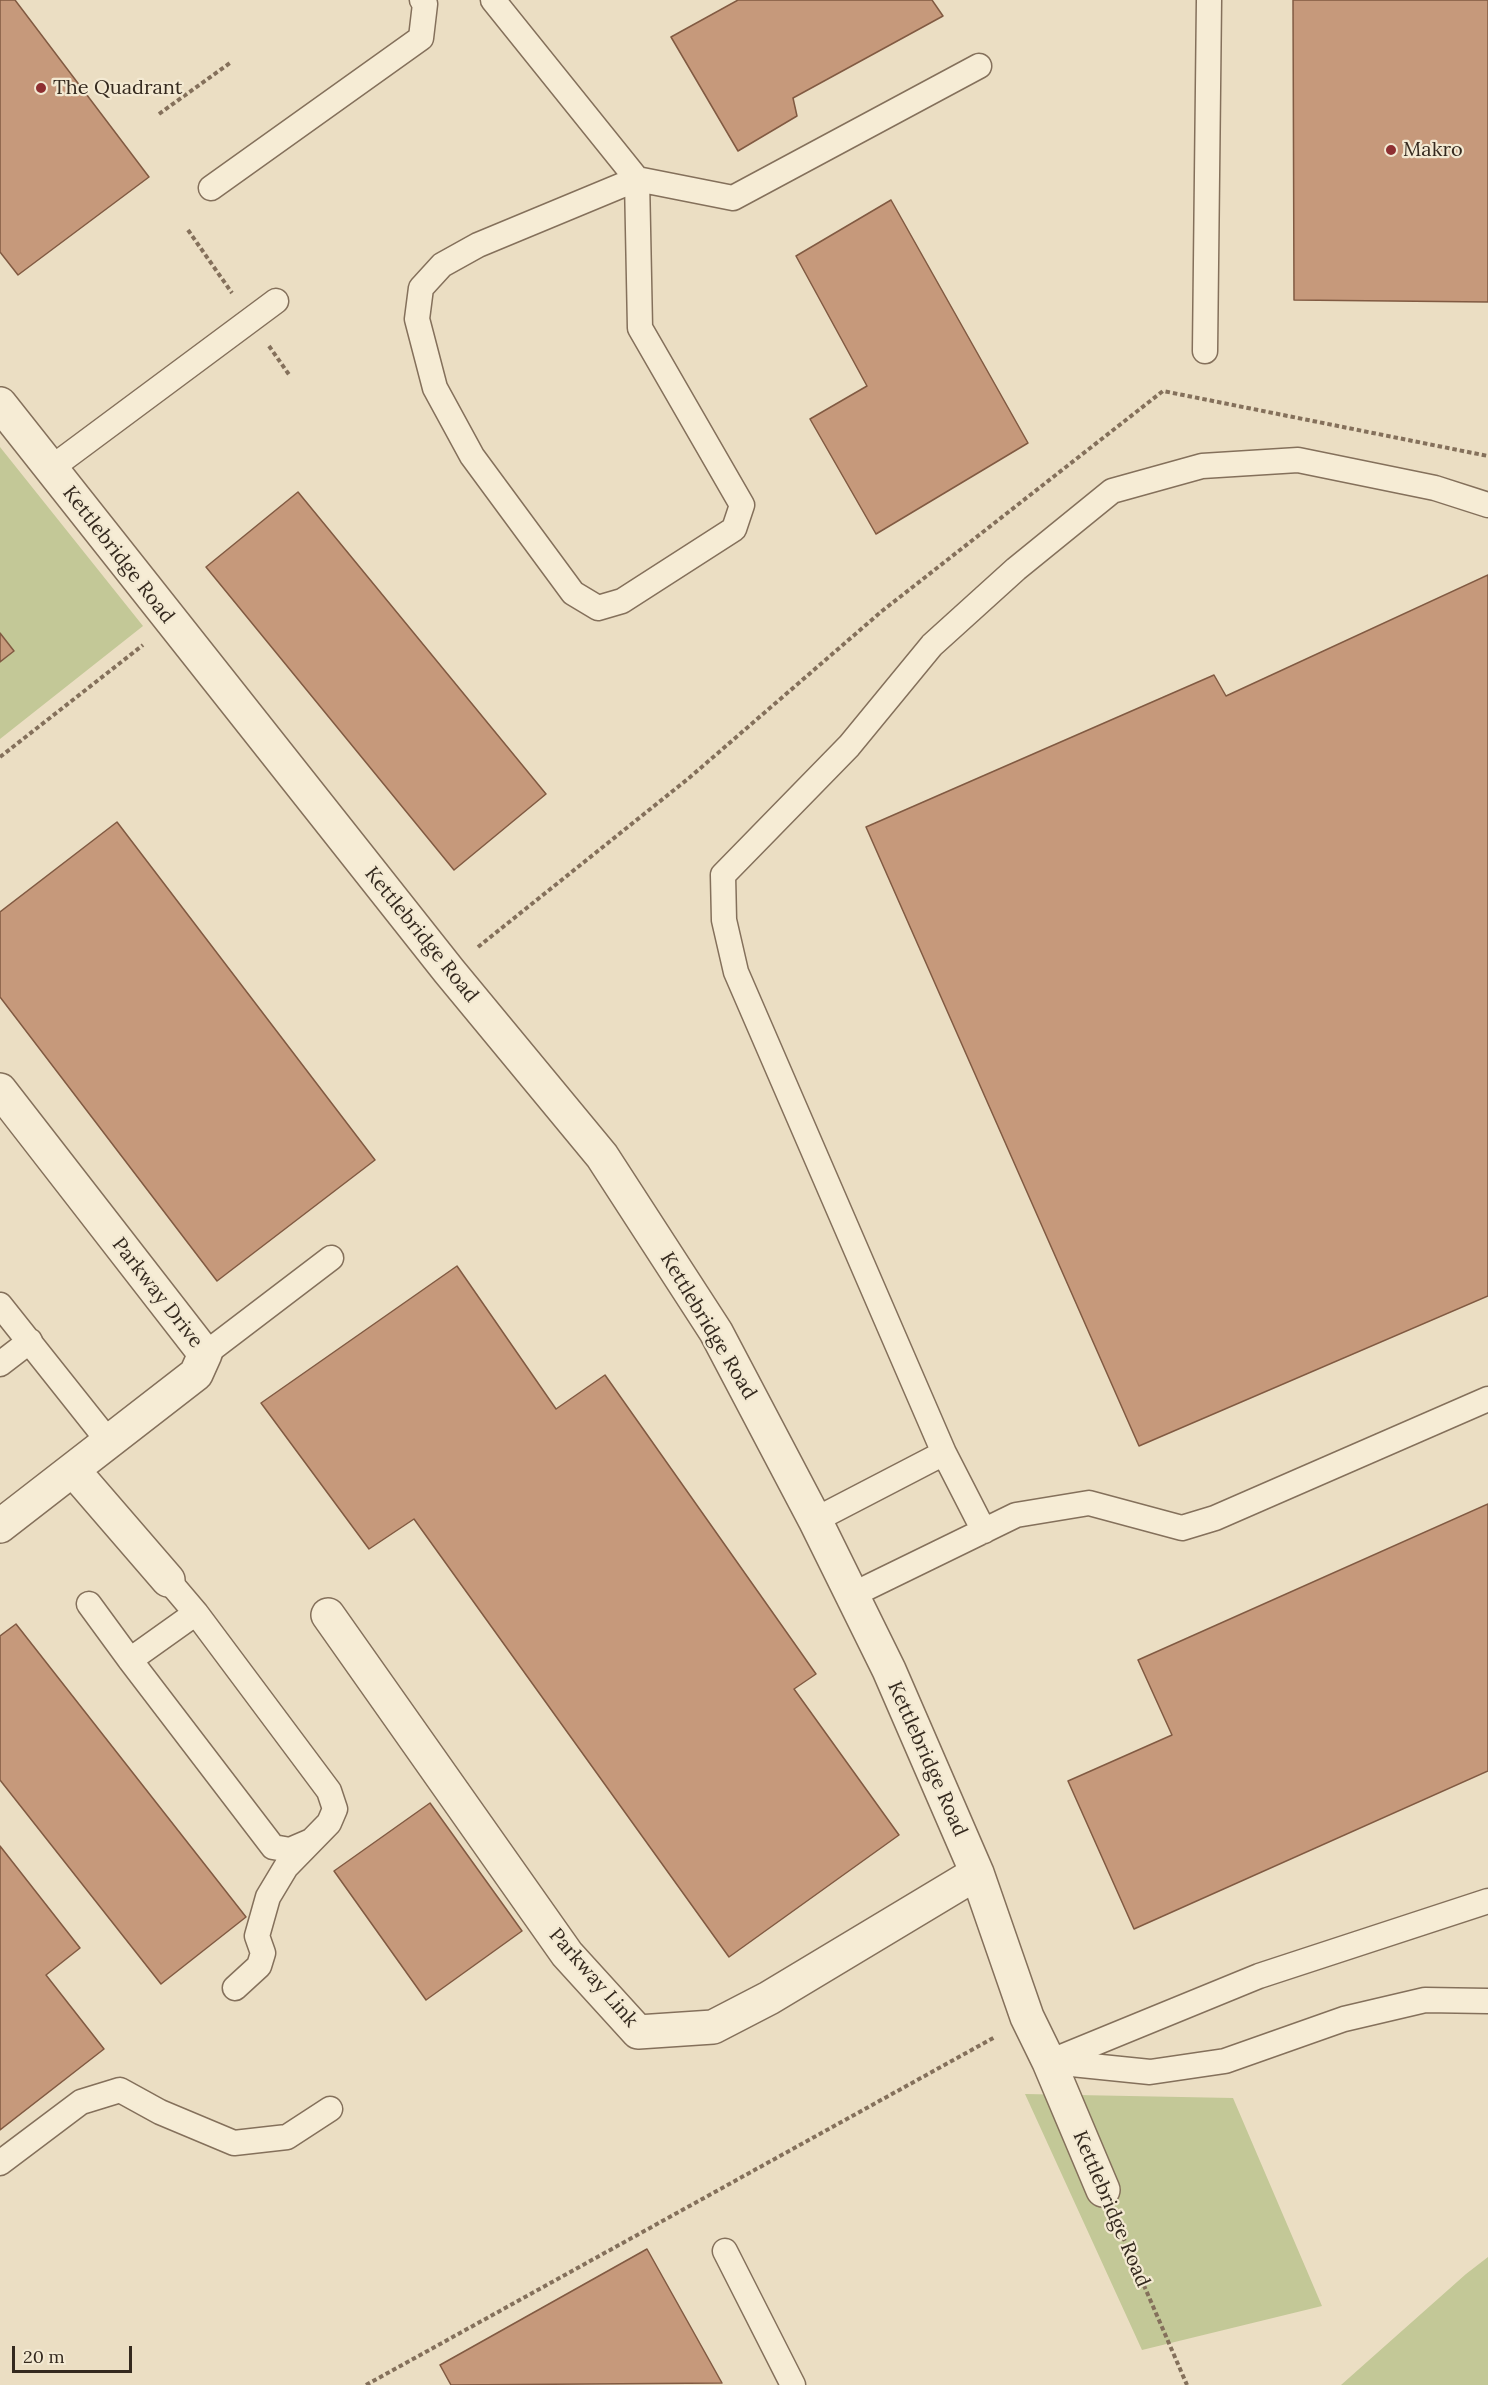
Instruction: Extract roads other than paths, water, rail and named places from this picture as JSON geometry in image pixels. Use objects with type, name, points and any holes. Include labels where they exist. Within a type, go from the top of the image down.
[{"type":"street","name":"Kettlebridge Road","points":[[0,404],[449,971],[602,1156],[716,1332],[815,1520],[889,1670],[977,1874],[1027,2017],[1049,2061],[1103,2190]]},
{"type":"street","name":"Parkway Drive","points":[[0,1090],[205,1354],[196,1374],[0,1526]]},
{"type":"street","points":[[73,1470],[168,1581]]},
{"type":"street","name":"Parkway Link","points":[[328,1615],[567,1954],[638,2032],[712,2027],[768,1998],[977,1874]]},
{"type":"lane","points":[[212,188],[421,38],[425,4],[422,0]]},
{"type":"lane","points":[[493,0],[637,179],[640,328],[742,505],[734,529],[622,602],[598,608],[573,593],[472,456],[435,388],[417,319],[421,288],[442,265],[478,245],[637,179],[734,198],[979,66]]},
{"type":"lane","points":[[1205,351],[1209,0]]},
{"type":"lane","points":[[50,469],[276,301]]},
{"type":"lane","points":[[984,1531],[944,1453],[736,972],[724,920],[723,875],[849,746],[932,645],[1016,569],[1112,491],[1202,466],[1298,460],[1435,488],[1488,505]]},
{"type":"lane","points":[[205,1354],[331,1258]]},
{"type":"lane","points":[[0,1305],[109,1442]]},
{"type":"lane","points":[[0,1364],[30,1341]]},
{"type":"lane","points":[[852,1595],[1016,1515],[1089,1503],[1182,1528],[1215,1518],[1488,1399]]},
{"type":"lane","points":[[815,1520],[944,1453]]},
{"type":"lane","points":[[168,1581],[196,1613],[329,1791],[335,1809],[329,1823],[286,1867],[268,1897],[257,1936],[263,1953],[259,1966],[235,1988]]},
{"type":"lane","points":[[89,1604],[273,1847],[290,1850],[314,1840]]},
{"type":"lane","points":[[130,1660],[196,1613]]},
{"type":"lane","points":[[1049,2061],[1259,1977],[1488,1901]]},
{"type":"lane","points":[[1049,2061],[1150,2072],[1225,2061],[1344,2019],[1425,2000],[1488,2001]]},
{"type":"lane","points":[[0,2163],[81,2102],[120,2090],[160,2112],[234,2143],[287,2138],[330,2109]]},
{"type":"lane","points":[[725,2251],[793,2385]]},
{"type":"place","name":"The Quadrant","points":[[41,88]]},
{"type":"place","name":"Makro","points":[[1391,150]]}]
